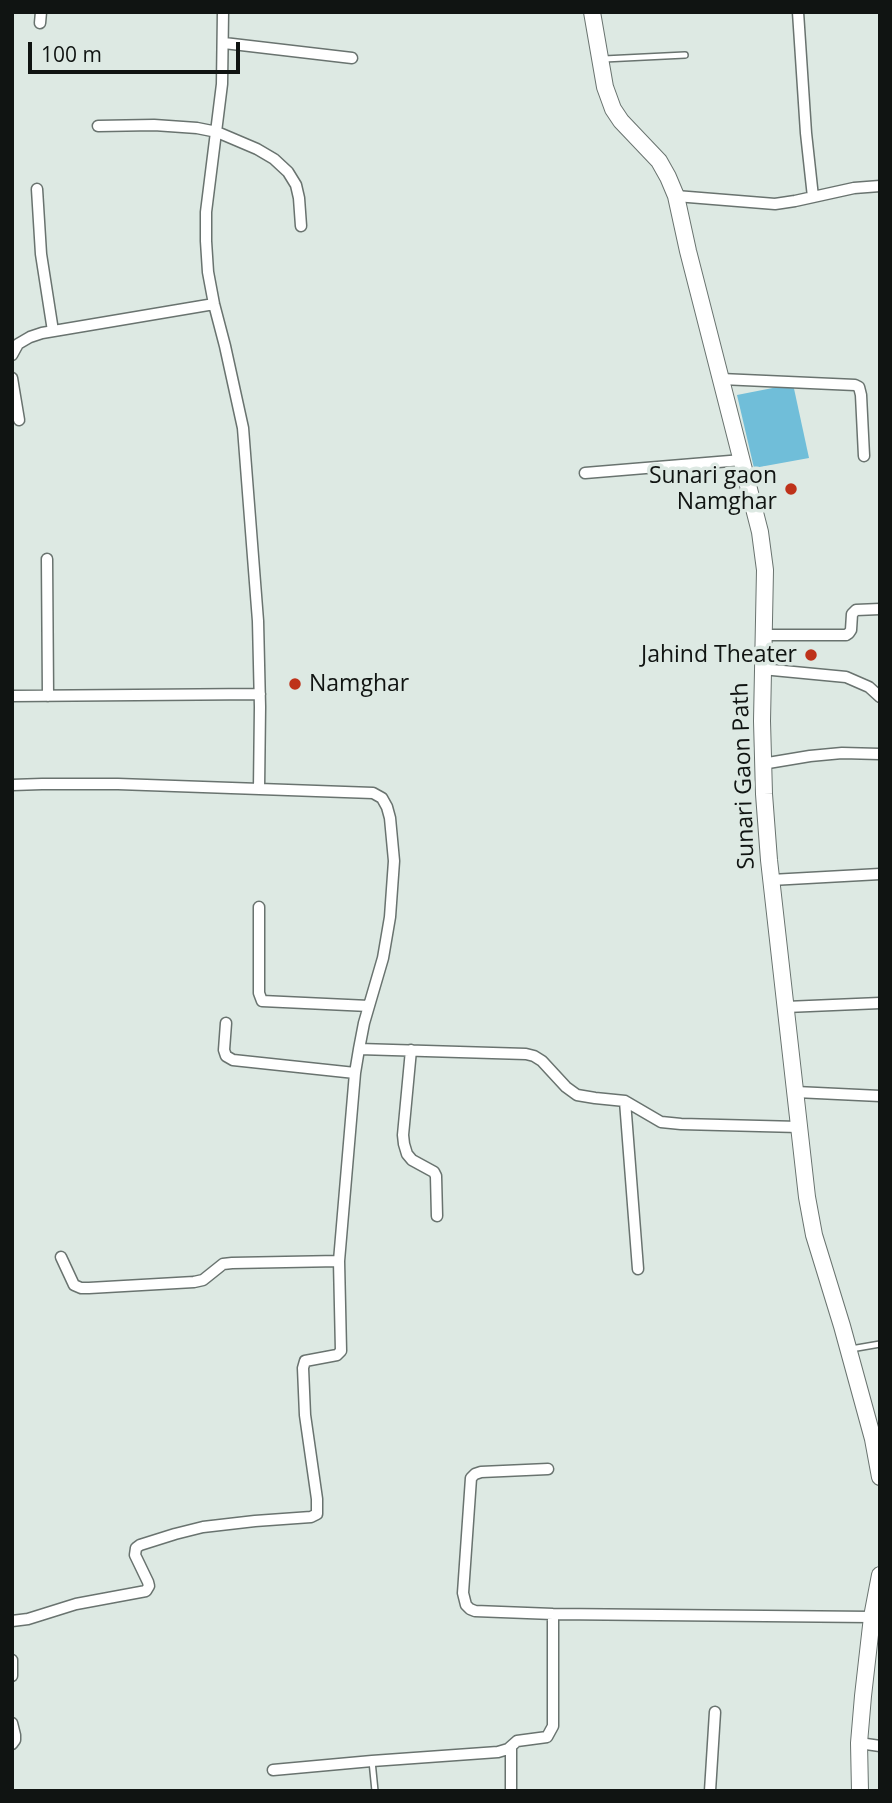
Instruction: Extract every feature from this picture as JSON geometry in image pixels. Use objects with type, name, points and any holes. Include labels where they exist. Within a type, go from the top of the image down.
[{"type":"street","points":[[223,12],[222,84],[206,212],[208,272],[243,428],[258,621],[259,789]]},
{"type":"street","name":"Sunari Gaon Path","points":[[592,12],[605,87],[612,109],[659,161],[676,196],[763,550],[762,764],[771,880],[807,1197],[814,1235],[873,1440],[880,1477]]},
{"type":"street","points":[[798,12],[813,197]]},
{"type":"street","points":[[223,43],[352,58]]},
{"type":"street","points":[[98,126],[178,126],[217,132],[257,149],[274,159],[288,172],[296,185],[301,226]]},
{"type":"street","points":[[676,196],[775,204],[853,188],[880,186]]},
{"type":"street","points":[[37,188],[43,274],[53,331]]},
{"type":"street","points":[[12,355],[18,344],[30,337],[53,331],[214,304]]},
{"type":"street","points":[[12,379],[19,420]]},
{"type":"street","points":[[721,379],[855,385],[860,390],[864,456]]},
{"type":"street","points":[[584,473],[742,460]]},
{"type":"street","points":[[47,559],[48,695]]},
{"type":"street","points":[[763,635],[846,635],[851,630],[852,614],[856,610],[880,609]]},
{"type":"street","points":[[762,669],[846,677],[869,687],[880,697]]},
{"type":"street","points":[[12,696],[260,694]]},
{"type":"street","points":[[762,764],[821,755],[880,754]]},
{"type":"street","points":[[12,785],[118,784],[373,793],[382,798],[387,807],[394,861],[390,917],[383,958],[369,1006],[355,1073],[339,1261],[341,1351],[338,1355],[305,1361],[303,1368],[317,1514],[203,1527],[140,1545],[136,1548],[135,1555],[148,1582],[146,1591],[76,1604],[28,1619],[12,1621]]},
{"type":"street","points":[[771,880],[880,874]]},
{"type":"street","points":[[258,907],[258,993],[262,1001],[369,1006]]},
{"type":"street","points":[[786,1007],[880,1003]]},
{"type":"street","points":[[226,1023],[224,1050],[226,1056],[233,1060],[355,1073]]},
{"type":"street","points":[[359,1049],[520,1053],[542,1061],[577,1095],[625,1101],[653,1118],[671,1123],[799,1127]]},
{"type":"street","points":[[411,1051],[404,1144],[412,1160],[430,1169],[436,1176],[437,1216]]},
{"type":"street","points":[[796,1093],[880,1096]]},
{"type":"street","points":[[625,1101],[638,1269]]},
{"type":"street","points":[[61,1257],[70,1280],[81,1288],[194,1282],[203,1280],[223,1264],[232,1263],[339,1261]]},
{"type":"street","points":[[548,1469],[481,1472],[471,1478],[463,1593],[466,1605],[475,1611],[872,1617]]},
{"type":"street","points":[[860,1791],[859,1743],[863,1696],[880,1575]]},
{"type":"street","points":[[273,1770],[498,1752],[511,1747],[517,1741],[547,1737],[553,1726],[553,1614]]},
{"type":"street","points":[[12,1660],[12,1676]]},
{"type":"street","points":[[710,1791],[715,1712]]},
{"type":"street","points":[[12,1723],[15,1735],[12,1744]]},
{"type":"street","points":[[859,1743],[880,1746]]},
{"type":"street","points":[[511,1747],[511,1791]]},
{"type":"lane","points":[[600,60],[685,55]]},
{"type":"lane","points":[[848,1350],[880,1344]]},
{"type":"lane","points":[[372,1761],[375,1791]]},
{"type":"water","points":[[793,384],[809,458],[754,468],[737,395]]},
{"type":"place","name":"Sunari gaon Namghar","points":[[791,489]]},
{"type":"place","name":"Jahind Theater","points":[[811,655]]},
{"type":"place","name":"Namghar","points":[[295,684]]}]
